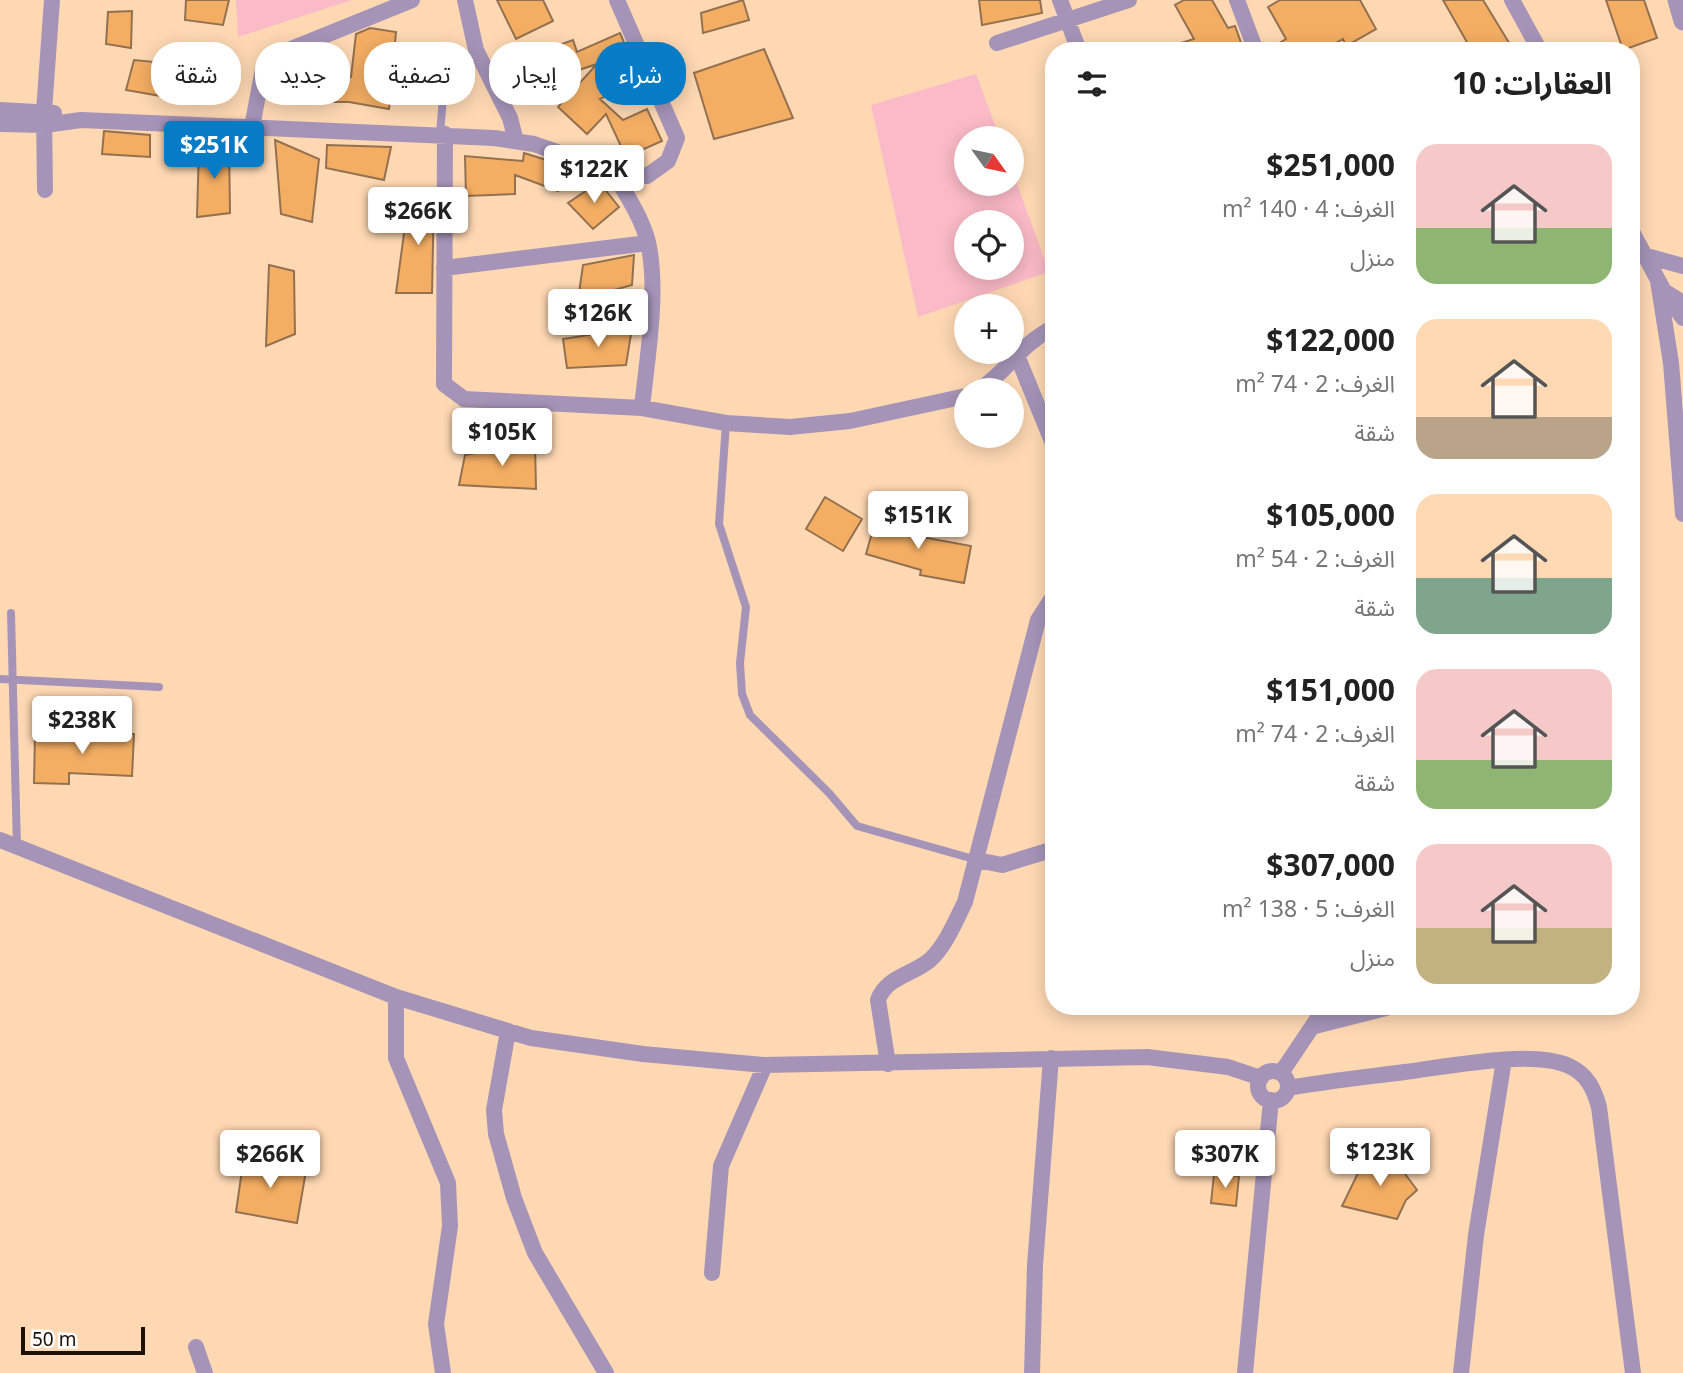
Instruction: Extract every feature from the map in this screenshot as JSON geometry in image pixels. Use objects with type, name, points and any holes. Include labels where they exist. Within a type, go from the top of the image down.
[{"type":"street","points":[[45,190],[44,118],[52,0]]},
{"type":"street","points":[[252,127],[263,69],[274,56],[412,0]]},
{"type":"street","points":[[465,0],[476,50],[510,118],[516,141]]},
{"type":"street","points":[[0,110],[44,118],[442,134],[516,141],[564,152],[612,171],[647,176],[668,160],[677,138],[617,0]]},
{"type":"street","points":[[1060,0],[1076,42]]},
{"type":"street","points":[[997,43],[1129,0]]},
{"type":"street","points":[[1237,0],[1253,42]]},
{"type":"street","points":[[1512,0],[1535,42]]},
{"type":"street","points":[[1677,0],[1683,21]]},
{"type":"street","points":[[0,124],[44,118]]},
{"type":"street","points":[[442,134],[444,384],[464,399],[642,408],[726,423],[818,426],[954,398]]},
{"type":"street","points":[[612,171],[637,213],[648,243],[650,322],[642,408]]},
{"type":"street","points":[[444,268],[648,243]]},
{"type":"street","points":[[1640,249],[1683,318]]},
{"type":"street","points":[[1643,255],[1683,265]]},
{"type":"street","points":[[1661,286],[1683,303]]},
{"type":"street","points":[[1661,286],[1671,363],[1683,514]]},
{"type":"street","points":[[1024,346],[1045,332]]},
{"type":"street","points":[[997,378],[1008,364]]},
{"type":"street","points":[[1020,364],[1045,424]]},
{"type":"street","points":[[888,1064],[878,1009],[881,990],[932,958],[950,934],[965,902],[1038,620],[1045,609]]},
{"type":"street","points":[[0,840],[396,997],[508,1031],[594,1048],[765,1065],[1147,1057],[1228,1067],[1261,1078]]},
{"type":"street","points":[[978,860],[1002,865],[1045,852]]},
{"type":"street","points":[[396,997],[396,1058],[448,1183],[450,1226],[436,1324],[443,1373]]},
{"type":"street","points":[[1271,1100],[1282,1098],[1285,1080],[1321,1015]]},
{"type":"street","points":[[1315,1026],[1358,1015]]},
{"type":"street","points":[[508,1031],[494,1110],[496,1134],[514,1198],[535,1253],[606,1373]]},
{"type":"street","points":[[1032,1373],[1035,1265],[1051,1058]]},
{"type":"street","points":[[1461,1373],[1476,1235],[1504,1060]]},
{"type":"street","points":[[1271,1100],[1259,1089],[1261,1078],[1270,1071],[1285,1080],[1504,1060],[1549,1061],[1568,1066],[1584,1076],[1594,1089],[1599,1107],[1633,1373]]},
{"type":"street","points":[[712,1273],[722,1166],[765,1065]]},
{"type":"street","points":[[1245,1373],[1271,1100]]},
{"type":"street","points":[[195,1347],[205,1373]]},
{"type":"lane","points":[[442,134],[444,105]]},
{"type":"lane","points":[[726,423],[719,524],[746,607],[740,663],[742,694],[750,715],[829,793],[857,826],[978,860]]},
{"type":"lane","points":[[11,613],[17,847]]},
{"type":"lane","points":[[0,679],[159,687]]},
{"type":"shaded area","points":[[236,0],[352,0],[238,37]]},
{"type":"shaded area","points":[[976,74],[996,126],[954,126],[954,196],[1021,196],[1045,261],[1045,273],[985,294],[954,294],[954,305],[918,317],[871,105]]},
{"type":"building","points":[[186,0],[229,0],[223,25],[185,20]]},
{"type":"building","points":[[497,0],[543,0],[553,21],[516,39]]},
{"type":"building","points":[[743,0],[749,20],[703,33],[701,13]]},
{"type":"building","points":[[979,0],[1040,0],[1042,13],[982,25]]},
{"type":"building","points":[[1184,0],[1212,0],[1228,28],[1235,26],[1241,42],[1184,42],[1194,39],[1175,5]]},
{"type":"building","points":[[1280,0],[1360,0],[1376,29],[1353,42],[1344,42],[1343,39],[1338,42],[1281,42],[1286,39],[1268,7]]},
{"type":"building","points":[[1443,0],[1483,0],[1509,42],[1467,42]]},
{"type":"building","points":[[1606,0],[1644,0],[1657,38],[1640,44],[1620,42]]},
{"type":"building","points":[[132,11],[131,48],[106,44],[108,12]]},
{"type":"building","points":[[370,28],[396,32],[395,42],[364,42],[364,105],[350,102],[350,77],[356,34]]},
{"type":"building","points":[[620,33],[624,42],[600,42]]},
{"type":"building","points":[[595,44],[595,65],[581,69],[581,50]]},
{"type":"building","points":[[764,49],[793,118],[714,139],[694,73]]},
{"type":"building","points":[[134,60],[151,62],[151,94],[126,90]]},
{"type":"building","points":[[595,66],[595,105],[607,105],[623,120],[647,109],[662,141],[626,157],[606,114],[587,134],[558,107],[581,105],[581,82]]},
{"type":"building","points":[[366,105],[389,105],[389,109]]},
{"type":"building","points":[[104,131],[150,135],[150,157],[102,154]]},
{"type":"building","points":[[275,140],[319,159],[312,222],[281,214]]},
{"type":"building","points":[[229,144],[230,213],[197,217],[199,146]]},
{"type":"building","points":[[327,145],[391,147],[384,180],[326,168]]},
{"type":"building","points":[[524,153],[572,168],[558,191],[515,175],[515,194],[466,196],[465,156],[523,161]]},
{"type":"building","points":[[599,182],[619,207],[593,229],[568,203]]},
{"type":"building","points":[[434,195],[432,293],[396,293],[409,196]]},
{"type":"building","points":[[634,255],[632,285],[578,300],[583,265]]},
{"type":"building","points":[[269,265],[294,271],[295,334],[266,346]]},
{"type":"building","points":[[632,328],[626,365],[567,368],[563,339]]},
{"type":"building","points":[[535,442],[536,489],[459,485],[465,455]]},
{"type":"building","points":[[825,497],[862,519],[843,551],[806,529]]},
{"type":"building","points":[[877,515],[914,526],[911,535],[971,546],[964,583],[920,575],[921,570],[866,554]]},
{"type":"building","points":[[84,732],[134,734],[132,776],[69,773],[69,784],[34,783],[35,734],[84,736]]},
{"type":"building","points":[[1386,1148],[1417,1190],[1406,1200],[1397,1219],[1342,1206],[1360,1169]]},
{"type":"building","points":[[244,1156],[306,1171],[297,1223],[236,1212]]},
{"type":"building","points":[[1214,1174],[1239,1176],[1236,1206],[1211,1203]]}]
